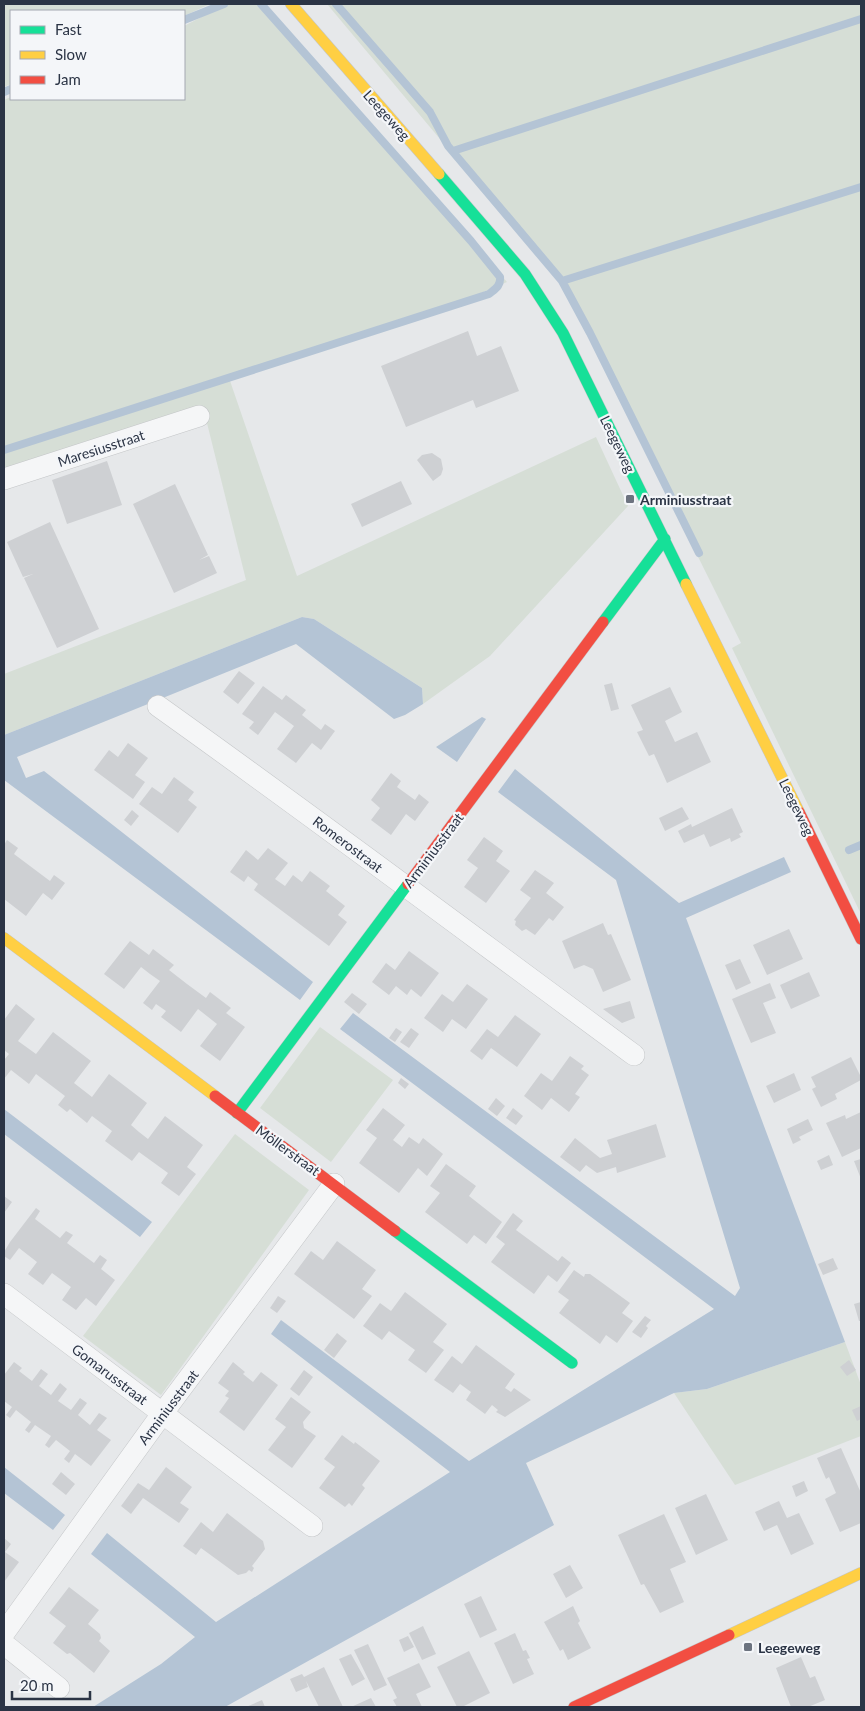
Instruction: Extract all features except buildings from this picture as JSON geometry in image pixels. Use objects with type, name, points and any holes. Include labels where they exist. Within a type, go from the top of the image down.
[{"type":"street","name":"Leegeweg","points":[[291,4],[368,95],[482,222],[530,282],[563,333],[861,939]]},
{"type":"street","name":"Maresiusstraat","points":[[4,479],[199,416]]},
{"type":"street","name":"Arminiusstraat","points":[[237,1113],[665,539]]},
{"type":"street","name":"Romerostraat","points":[[158,706],[297,804],[634,1055]]},
{"type":"street","name":"Möllerstraat","points":[[4,938],[572,1363]]},
{"type":"street","name":"Arminiusstraat","points":[[4,1633],[162,1414],[334,1184]]},
{"type":"street","name":"Gomarusstraat","points":[[4,1294],[312,1526]]},
{"type":"street","points":[[574,1707],[861,1572]]},
{"type":"street","points":[[4,1644],[59,1688]]},
{"type":"shaded area","points":[[4,4],[210,4],[185,16],[185,10],[10,10],[10,84],[4,87]]},
{"type":"shaded area","points":[[227,4],[261,4],[507,282],[469,298],[228,375],[297,576],[596,437],[628,506],[490,656],[423,704],[422,688],[314,619],[302,617],[4,735],[4,674],[246,580],[203,407],[4,471],[4,100],[10,97],[10,100],[185,100],[185,25]]},
{"type":"shaded area","points":[[327,4],[861,4],[861,914],[732,648],[741,643],[563,286]]},
{"type":"shaded area","points":[[320,1027],[393,1080],[331,1162],[260,1108]]},
{"type":"shaded area","points":[[235,1134],[309,1190],[161,1395],[83,1336]]},
{"type":"shaded area","points":[[845,1342],[861,1385],[861,1436],[735,1485],[674,1393],[707,1389]]},
{"type":"water","points":[[302,617],[314,619],[422,688],[423,704],[405,715],[394,719],[296,644],[17,757],[26,778],[44,771],[313,982],[300,1000],[4,780],[4,735]]},
{"type":"water","points":[[482,717],[486,719],[457,762],[436,747]]},
{"type":"water","points":[[515,769],[679,903],[784,857],[791,872],[686,918],[845,1342],[707,1389],[674,1393],[526,1463],[554,1525],[225,1707],[93,1707],[161,1664],[195,1637],[91,1554],[107,1533],[216,1622],[450,1472],[271,1334],[281,1320],[469,1461],[714,1309],[340,1029],[353,1013],[735,1296],[740,1288],[616,880],[498,792]]},
{"type":"water","points":[[4,1109],[152,1222],[140,1237],[4,1134]]},
{"type":"water","points":[[4,1467],[65,1515],[53,1530],[4,1493]]},
{"type":"waterway","points":[[185,20],[224,4]]},
{"type":"waterway","points":[[4,450],[489,294],[499,285],[500,277],[471,241],[261,4]]},
{"type":"waterway","points":[[336,4],[430,112],[448,146],[562,281],[590,333],[699,553]]},
{"type":"waterway","points":[[453,151],[861,19]]},
{"type":"waterway","points":[[4,92],[10,89]]},
{"type":"waterway","points":[[562,281],[861,187]]},
{"type":"waterway","points":[[849,850],[861,845]]},
{"type":"traffic: fast","points":[[439,174],[525,274],[563,333],[686,584]]},
{"type":"traffic: fast","points":[[603,622],[665,539]]},
{"type":"traffic: fast","points":[[237,1113],[408,884]]},
{"type":"traffic: fast","points":[[395,1231],[572,1363]]},
{"type":"traffic: slow","points":[[291,4],[439,174]]},
{"type":"traffic: slow","points":[[686,584],[799,812]]},
{"type":"traffic: slow","points":[[4,938],[215,1096]]},
{"type":"traffic: slow","points":[[729,1635],[861,1573]]},
{"type":"traffic: jam","points":[[408,884],[603,622]]},
{"type":"traffic: jam","points":[[799,812],[861,939]]},
{"type":"traffic: jam","points":[[215,1096],[395,1231]]},
{"type":"traffic: jam","points":[[574,1707],[729,1635]]},
{"type":"place","name":"Arminiusstraat","points":[[630,499]]},
{"type":"place","name":"Leegeweg","points":[[748,1647]]}]
